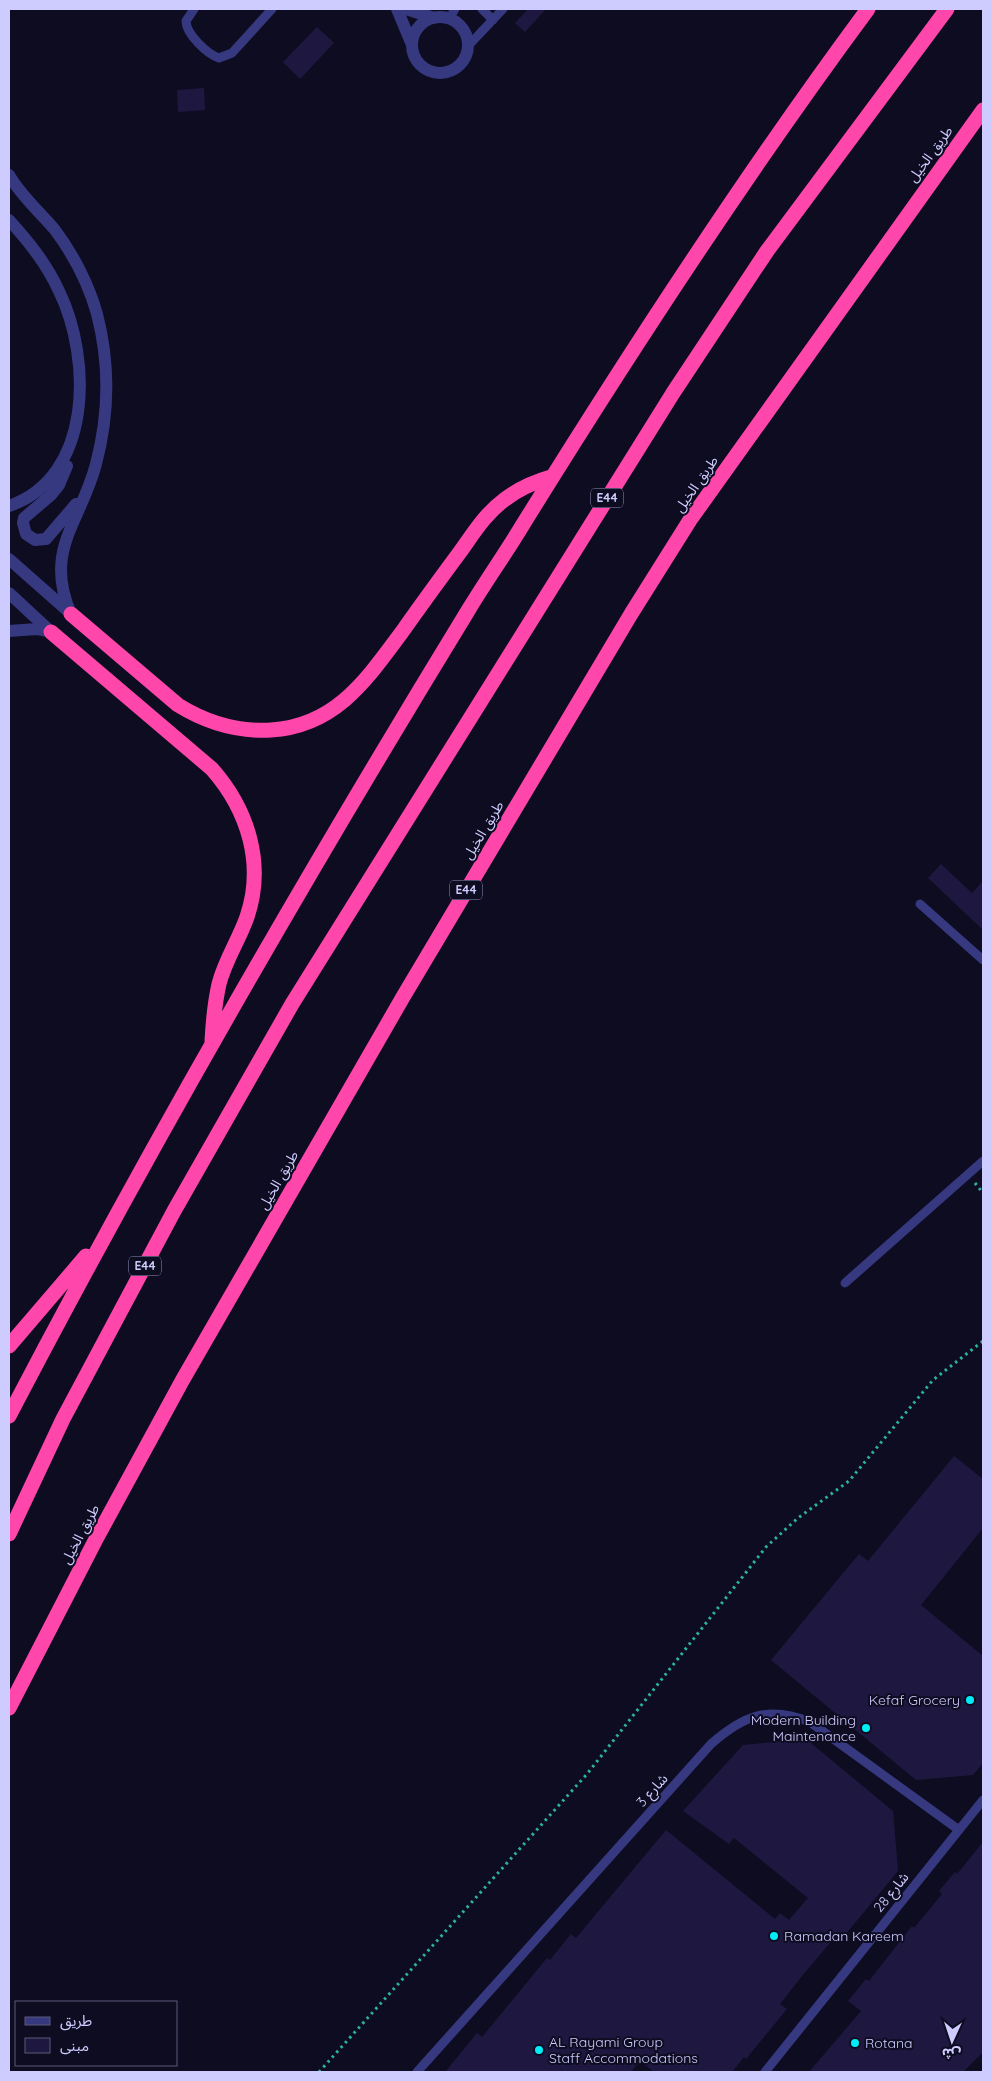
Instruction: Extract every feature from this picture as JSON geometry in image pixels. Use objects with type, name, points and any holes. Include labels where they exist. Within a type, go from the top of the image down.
[{"type":"highway","points":[[9,1416],[105,1233],[212,1043],[431,672],[551,477],[772,142],[868,9]]},
{"type":"highway","name":"E44","points":[[9,1534],[63,1419],[160,1237],[292,1004],[694,362],[767,251],[947,9]]},
{"type":"highway","name":"طريق الخيل","points":[[9,1708],[95,1540],[187,1372],[398,1005],[631,614],[690,520],[983,110]]},
{"type":"highway","points":[[71,614],[178,705],[209,722],[243,730],[278,730],[295,726],[326,714],[352,695],[383,657],[483,520],[514,493],[551,477]]},
{"type":"highway","points":[[51,632],[212,769],[230,792],[246,824],[254,860],[253,892],[246,919],[219,983],[212,1043]]},
{"type":"highway","points":[[9,1346],[105,1233]]},
{"type":"street","points":[[397,9],[412,46],[420,64],[426,69],[440,72],[454,69],[467,53],[468,46],[465,33],[452,14],[434,18],[418,28],[412,46]]},
{"type":"street","points":[[406,9],[434,18]]},
{"type":"street","points":[[9,175],[63,242],[80,272],[96,313],[105,357],[106,401],[101,445],[89,486],[66,538],[61,558],[62,590],[71,614]]},
{"type":"street","points":[[9,220],[38,253],[50,272],[65,306],[74,334],[80,389],[65,474],[51,495],[24,518],[23,523],[26,534],[35,540],[46,539],[89,486]]},
{"type":"street","points":[[9,506],[34,495],[54,476],[61,464],[70,439]]},
{"type":"street","points":[[9,559],[71,614]]},
{"type":"street","points":[[9,593],[51,632]]},
{"type":"street","points":[[9,631],[37,629],[51,632]]},
{"type":"lane","points":[[194,9],[186,21],[188,30],[211,54],[219,58],[232,53],[272,9]]},
{"type":"lane","points":[[482,9],[494,20]]},
{"type":"lane","points":[[468,46],[504,9]]},
{"type":"lane","points":[[920,904],[983,960]]},
{"type":"lane","points":[[845,1283],[983,1161]]},
{"type":"lane","name":"شارع 3","points":[[417,2072],[711,1744],[736,1724],[748,1718],[779,1714],[810,1722],[959,1830]]},
{"type":"lane","name":"شارع 28","points":[[765,2072],[983,1800]]},
{"type":"path","points":[[319,2072],[588,1774],[766,1547],[798,1518],[849,1481],[933,1380],[983,1341]]},
{"type":"building","points":[[528,9],[546,9],[525,32],[515,23]]},
{"type":"building","points":[[317,27],[334,43],[300,79],[283,62]]},
{"type":"building","points":[[204,88],[205,110],[178,112],[177,90]]},
{"type":"building","points":[[941,864],[972,893],[983,881],[983,930],[928,878]]},
{"type":"building","points":[[954,1456],[983,1479],[983,1528],[921,1605],[983,1656],[983,1763],[973,1775],[916,1780],[771,1660],[859,1554],[868,1561]]},
{"type":"building","points":[[806,1739],[893,1811],[898,1871],[840,1941],[835,1937],[802,1976],[780,2004],[787,2009],[746,2059],[744,2057],[732,2072],[654,2072],[640,2061],[631,2072],[445,2072],[477,2033],[482,2037],[547,1958],[550,1960],[571,1934],[576,1938],[666,1830],[775,1919],[780,1913],[789,1920],[808,1898],[734,1838],[729,1844],[683,1811],[743,1745]]},
{"type":"building","points":[[983,1842],[983,2052],[963,2072],[809,2072],[861,2011],[848,2001],[866,1979],[869,1981],[912,1926],[914,1928],[942,1894],[939,1891],[955,1872],[957,1874]]},
{"type":"place","name":"Kefaf Grocery","points":[[970,1700]]},
{"type":"place","name":"Modern Building Maintenance","points":[[866,1728]]},
{"type":"place","name":"Ramadan Kareem","points":[[774,1936]]},
{"type":"place","name":"Rotana","points":[[855,2043]]},
{"type":"place","name":"AL Rayami Group Staff Accommodations","points":[[539,2050]]}]
